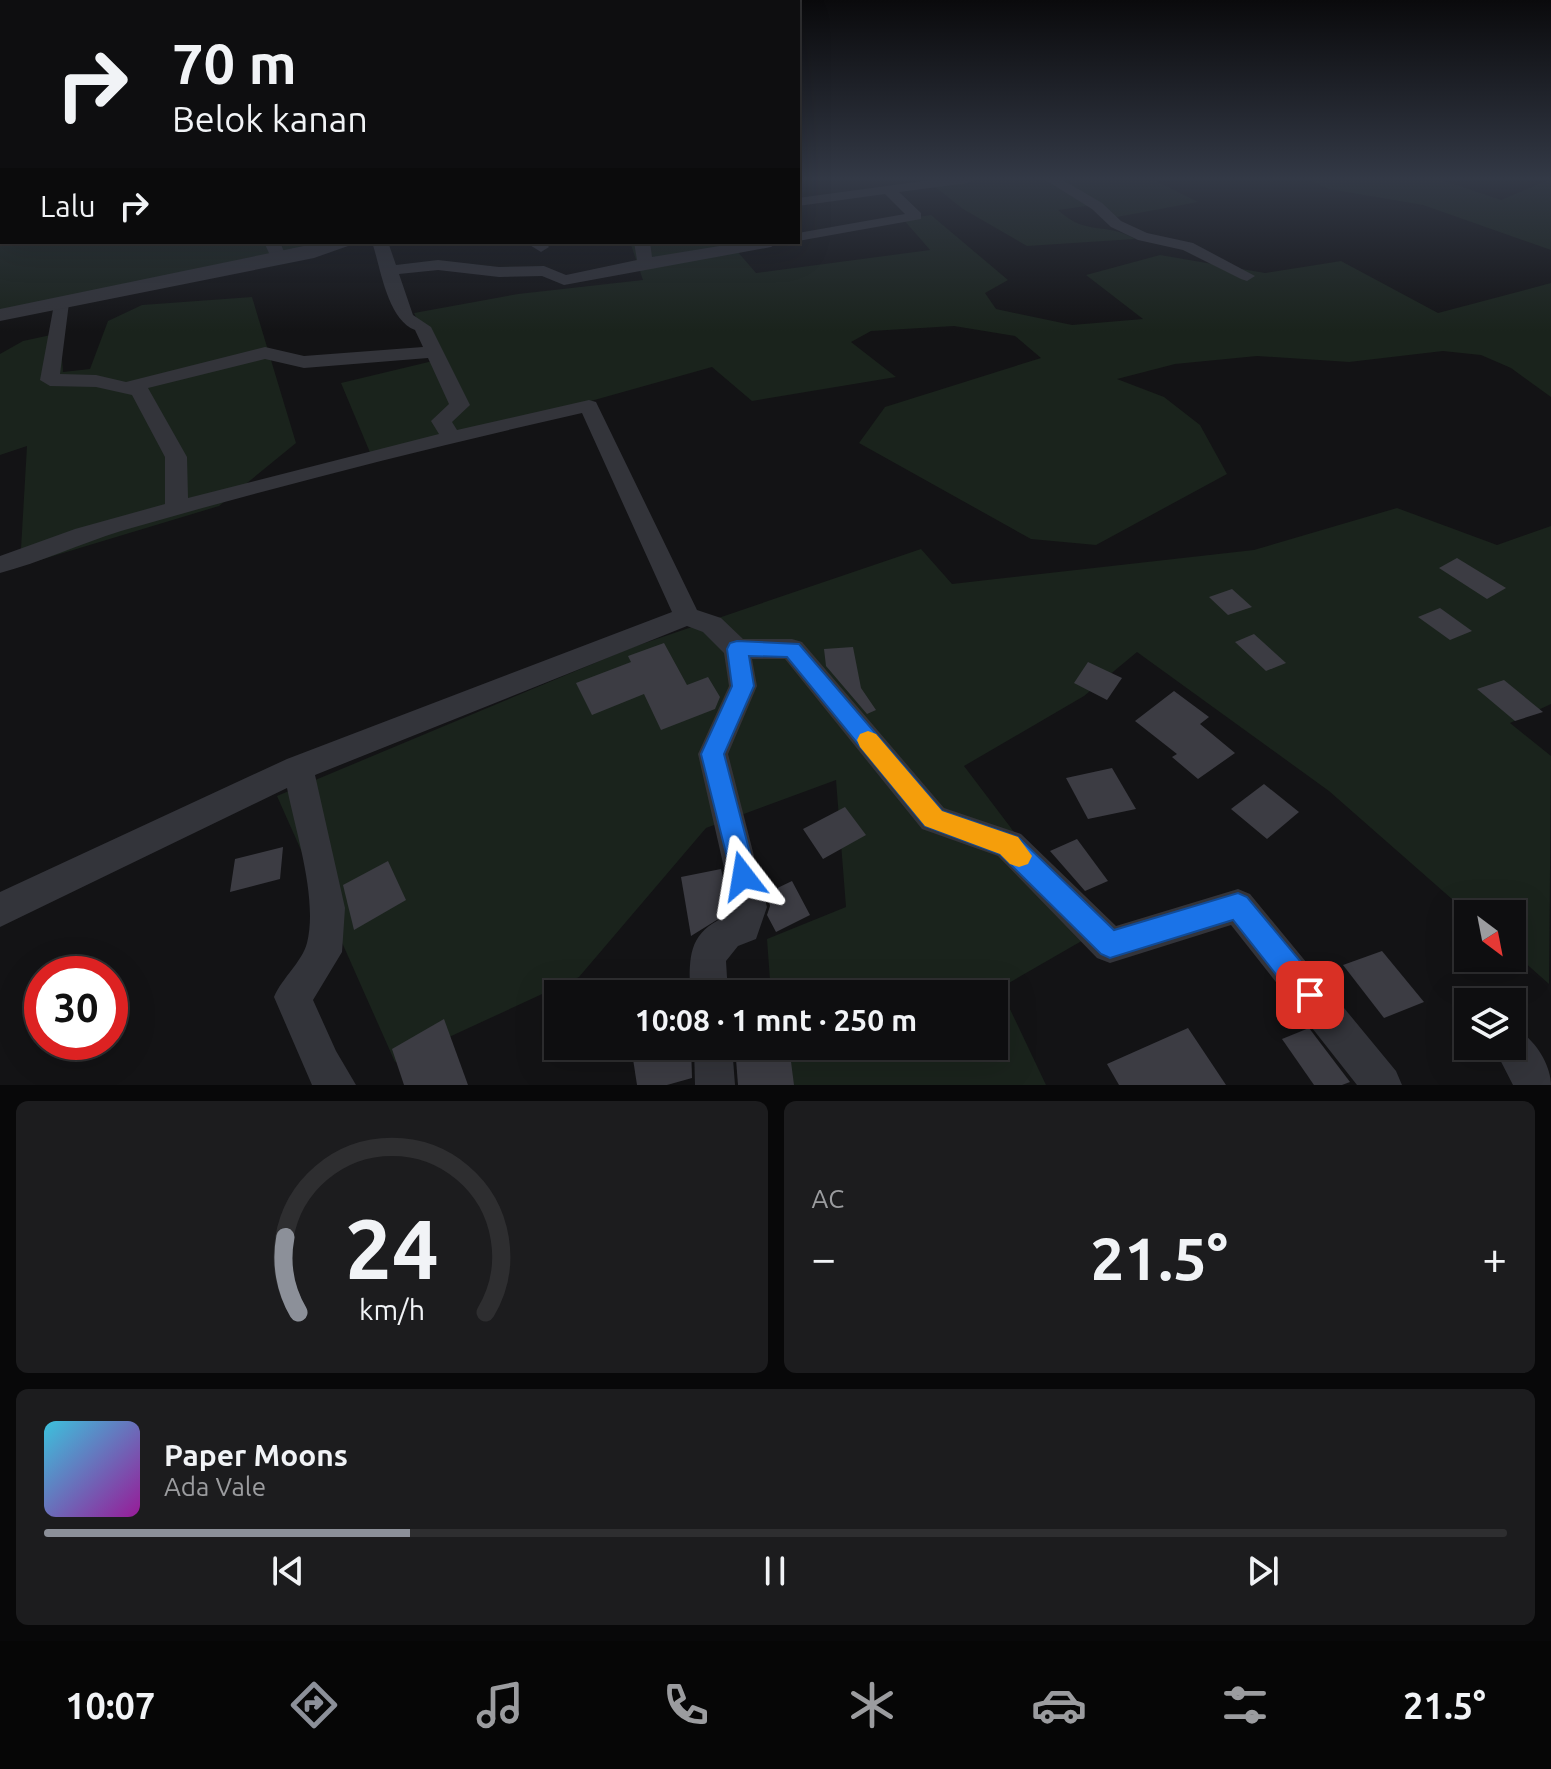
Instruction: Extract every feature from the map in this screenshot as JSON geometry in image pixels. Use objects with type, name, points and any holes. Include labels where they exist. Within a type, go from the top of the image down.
[{"type":"street","points":[[800,237],[834,230]]},
{"type":"street","points":[[1128,230],[1143,237],[1188,246],[1247,276]]},
{"type":"street","points":[[0,315],[276,250],[314,252],[336,244]]},
{"type":"street","points":[[381,244],[405,315],[410,322],[422,327],[460,405],[441,421],[450,436]]},
{"type":"street","points":[[642,244],[645,263]]},
{"type":"street","points":[[390,270],[438,265],[499,272],[544,271],[564,280],[759,244]]},
{"type":"street","points":[[61,303],[50,380],[96,381],[140,391],[176,457],[177,509]]},
{"type":"street","points":[[125,388],[265,353],[304,362],[434,352]]},
{"type":"street","points":[[0,565],[52,543],[177,509],[450,436],[589,406],[687,616]]},
{"type":"street","points":[[0,910],[298,768],[687,616],[712,625],[737,649],[743,686],[713,754],[750,907],[743,927],[725,934],[707,955],[708,980]]},
{"type":"street","points":[[737,649],[792,649],[933,819],[1009,845],[1110,945],[1238,906],[1382,1085]]},
{"type":"street","points":[[298,768],[328,908],[324,952],[293,997],[322,1065],[336,1085]]},
{"type":"street","points":[[714,1060],[715,1085]]},
{"type":"street","points":[[1521,1060],[1536,1085]]},
{"type":"shaded area","points":[[912,230],[948,230],[1008,280],[985,293],[996,309],[1072,325],[1143,319],[1086,275],[1160,255],[1265,273],[1341,261],[1438,313],[1551,283],[1551,397],[1511,368],[1481,355],[1443,351],[1349,362],[1257,356],[1175,364],[1117,379],[1164,397],[1200,425],[1227,474],[1096,545],[1031,539],[859,443],[885,407],[1041,358],[1015,336],[954,326],[871,331],[851,342],[896,377],[752,401],[712,367],[374,462],[341,383],[437,360],[414,313],[518,294],[643,280],[631,244],[731,244],[756,273],[930,250]]},
{"type":"shaded area","points":[[999,230],[1107,230],[1135,239],[1027,246]]},
{"type":"shaded area","points":[[1493,230],[1551,230],[1551,250]]},
{"type":"shaded area","points":[[0,244],[333,244],[0,315]]},
{"type":"shaded area","points":[[252,297],[296,443],[219,506],[20,566],[27,446],[0,455],[0,354],[23,341],[60,333],[63,372],[90,369],[108,321],[142,305]]},
{"type":"shaded area","points":[[1397,508],[1497,545],[1551,526],[1551,704],[1510,723],[1551,756],[1549,984],[1526,963],[1526,900],[1454,901],[1329,791],[1137,652],[1084,696],[964,766],[1092,935],[1008,983],[1008,980],[770,980],[767,939],[846,907],[836,780],[706,828],[579,977],[573,980],[544,980],[544,993],[395,1062],[277,796],[633,647],[921,549],[952,584],[1254,550]]},
{"type":"shaded area","points":[[1008,1005],[1046,1085],[777,1085],[775,1060],[1008,1060]]},
{"type":"building","points":[[1457,558],[1506,588],[1487,599],[1439,568]]},
{"type":"building","points":[[1232,589],[1252,607],[1228,615],[1209,597]]},
{"type":"building","points":[[1440,608],[1472,631],[1450,640],[1418,617]]},
{"type":"building","points":[[1254,634],[1286,663],[1266,671],[1235,642]]},
{"type":"building","points":[[664,643],[687,685],[708,677],[720,697],[715,709],[661,730],[644,694],[592,715],[576,683],[631,662],[628,656]]},
{"type":"building","points":[[853,647],[861,688],[876,710],[867,714],[826,666],[824,649]]},
{"type":"building","points":[[1088,662],[1122,678],[1107,700],[1074,683]]},
{"type":"building","points":[[1504,680],[1543,712],[1515,721],[1477,689]]},
{"type":"building","points":[[1174,691],[1209,717],[1200,724],[1235,753],[1198,779],[1172,757],[1177,754],[1135,721]]},
{"type":"building","points":[[1112,768],[1136,809],[1088,819],[1066,778]]},
{"type":"building","points":[[1264,784],[1299,812],[1267,839],[1231,809]]},
{"type":"building","points":[[845,807],[866,835],[823,859],[803,829]]},
{"type":"building","points":[[1077,839],[1108,881],[1085,891],[1050,851]]},
{"type":"building","points":[[283,847],[280,879],[230,892],[235,859]]},
{"type":"building","points":[[388,861],[406,900],[354,930],[343,885]]},
{"type":"building","points":[[721,869],[730,907],[728,913],[691,936],[681,877]]},
{"type":"building","points":[[792,881],[810,915],[776,932],[767,915],[770,906],[767,893]]},
{"type":"building","points":[[1382,951],[1424,1002],[1384,1018],[1343,965]]},
{"type":"building","points":[[444,1019],[468,1085],[404,1085],[392,1049]]},
{"type":"building","points":[[1188,1028],[1226,1085],[1119,1085],[1107,1064]]},
{"type":"building","points":[[1309,1028],[1350,1082],[1314,1085],[1282,1039]]},
{"type":"building","points":[[633,1060],[691,1060],[692,1078],[667,1085],[637,1085]]},
{"type":"building","points":[[736,1060],[791,1060],[794,1085],[738,1085]]},
{"type":"slow traffic","points":[[868,740],[933,819],[1009,845],[1019,856]]},
{"type":"route","points":[[743,876],[713,754],[743,686],[737,649],[792,649],[933,819],[1009,845],[1110,945],[1238,906],[1310,995]]}]
